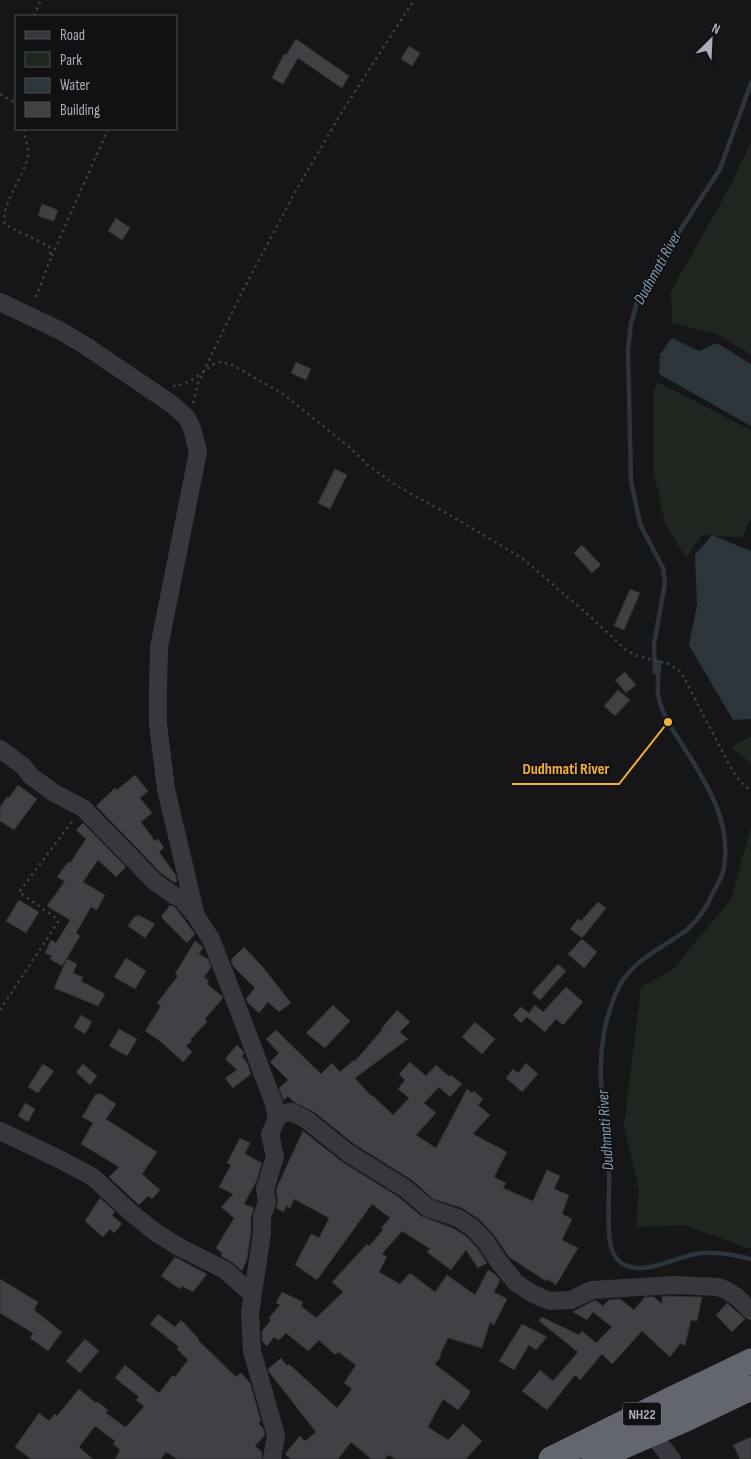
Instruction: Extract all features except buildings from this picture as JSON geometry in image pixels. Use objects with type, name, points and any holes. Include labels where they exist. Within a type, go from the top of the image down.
[{"type":"highway","name":"NH22","points":[[551,1459],[751,1361]]},
{"type":"highway","name":"NH22","points":[[594,1459],[751,1388]]},
{"type":"street","points":[[0,302],[72,338],[173,405],[186,418],[192,428],[198,452],[159,647],[158,725],[166,789],[196,916]]},
{"type":"street","points":[[0,749],[54,793],[83,808],[155,882],[175,896],[182,898],[196,916],[211,939],[273,1101],[277,1118]]},
{"type":"street","points":[[272,1459],[276,1435],[252,1351],[250,1313],[262,1233],[262,1218],[267,1202],[265,1188],[275,1156],[270,1134],[277,1118],[282,1113],[292,1112],[307,1120],[348,1153],[406,1189],[428,1208],[458,1218],[473,1228],[486,1242],[516,1283],[533,1294],[550,1301],[571,1300],[592,1290],[674,1286],[718,1287],[737,1297],[751,1311]]},
{"type":"street","points":[[0,1131],[93,1177],[129,1211],[155,1232],[179,1247],[225,1270],[252,1294]]},
{"type":"street","points":[[652,1434],[672,1459]]},
{"type":"path","points":[[34,15],[40,0]]},
{"type":"path","points":[[192,428],[193,403],[198,384],[242,292],[294,194],[343,110],[414,0]]},
{"type":"path","points":[[0,94],[15,102]]},
{"type":"path","points":[[24,130],[28,157],[3,218],[5,225],[49,246],[51,258]]},
{"type":"path","points":[[38,320],[32,305],[108,130]]},
{"type":"path","points":[[167,386],[177,386],[190,381],[216,363],[222,362],[232,365],[283,394],[350,447],[369,466],[397,486],[522,558],[626,650],[637,656],[669,664],[680,672],[732,770],[751,791]]},
{"type":"path","points":[[0,1010],[58,922],[56,918],[19,892],[83,808]]},
{"type":"green space","points":[[751,141],[751,355],[717,334],[672,323],[671,291],[733,181]]},
{"type":"green space","points":[[657,382],[751,430],[751,519],[741,538],[703,534],[686,558],[665,523],[654,473],[654,390]]},
{"type":"green space","points":[[751,736],[751,764],[731,747]]},
{"type":"green space","points":[[751,827],[751,1249],[684,1225],[636,1227],[639,1189],[624,1126],[641,987],[673,969],[731,899]]},
{"type":"water","points":[[672,338],[699,351],[717,343],[751,364],[751,426],[659,374],[660,354]]},
{"type":"water","points":[[712,535],[751,551],[751,719],[733,720],[689,645],[697,605],[695,555]]},
{"type":"waterway","name":"Dudhmati River","points":[[751,83],[720,169],[670,246],[637,303],[631,323],[628,350],[631,481],[640,524],[663,568],[665,583],[654,644],[655,672],[659,662],[658,694],[666,719],[707,785],[720,816],[724,833],[724,867],[711,898],[696,921],[688,929],[642,960],[620,985],[606,1022],[601,1076],[608,1160],[608,1220],[612,1250],[618,1260],[622,1264],[634,1268],[644,1268],[703,1253],[727,1254],[751,1259]]},
{"type":"place","name":"Dudhmati River","points":[[668,722]]}]
